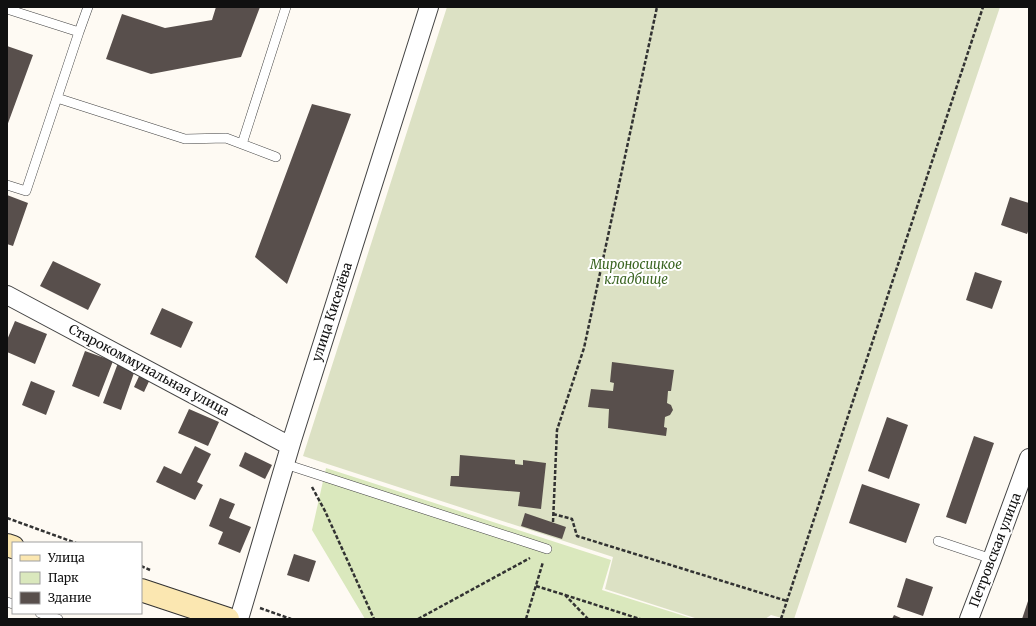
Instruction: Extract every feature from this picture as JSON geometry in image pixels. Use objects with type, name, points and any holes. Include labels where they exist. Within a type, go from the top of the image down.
[{"type":"main road","points":[[142,590],[228,619]]},
{"type":"street","name":"улица Киселёва","points":[[239,619],[290,446],[429,7]]},
{"type":"street","name":"Старокоммунальная улица","points":[[7,295],[290,446]]},
{"type":"street","name":"Петровская улица","points":[[969,619],[1029,458]]},
{"type":"lane","points":[[7,185],[26,191],[88,7]]},
{"type":"lane","points":[[242,144],[286,7]]},
{"type":"lane","points":[[7,9],[79,32]]},
{"type":"lane","points":[[57,98],[185,139],[226,138],[276,157]]},
{"type":"lane","points":[[285,464],[547,549]]},
{"type":"lane","points":[[938,541],[992,560]]},
{"type":"lane","points":[[43,614],[58,619]]},
{"type":"path","points":[[553,522],[557,430],[584,348],[657,7]]},
{"type":"path","points":[[781,619],[983,7]]},
{"type":"path","points":[[303,470],[326,512],[374,619]]},
{"type":"path","points":[[553,514],[572,519],[577,536],[787,601]]},
{"type":"path","points":[[7,518],[73,542]]},
{"type":"path","points":[[526,619],[547,549]]},
{"type":"path","points":[[418,619],[547,549]]},
{"type":"path","points":[[536,586],[640,619]]},
{"type":"path","points":[[565,595],[588,619]]},
{"type":"green space","name":"Мироносицкое кладбище","points":[[447,7],[1000,7],[794,619],[785,619],[771,615],[765,619],[698,619],[605,589],[613,557],[303,456]]},
{"type":"green space","points":[[326,468],[611,560],[602,590],[694,619],[365,619],[312,530]]},
{"type":"building","points":[[216,7],[260,7],[241,57],[151,74],[106,59],[122,14],[165,28],[212,20]]},
{"type":"building","points":[[7,46],[33,55],[7,126]]},
{"type":"building","points":[[312,104],[351,114],[287,284],[255,257]]},
{"type":"building","points":[[7,195],[28,203],[13,246],[7,244]]},
{"type":"building","points":[[1010,197],[1029,203],[1029,229],[1027,234],[1001,225]]},
{"type":"building","points":[[53,261],[101,284],[88,310],[40,286]]},
{"type":"building","points":[[975,272],[1002,281],[992,309],[966,300]]},
{"type":"building","points":[[162,308],[193,322],[181,348],[150,334]]},
{"type":"building","points":[[15,321],[47,334],[35,364],[7,352],[7,340]]},
{"type":"building","points":[[85,351],[113,361],[99,397],[72,386]]},
{"type":"building","points":[[612,362],[674,370],[671,391],[668,391],[667,403],[671,405],[673,410],[670,415],[665,417],[664,427],[667,428],[666,436],[608,428],[609,409],[588,407],[591,389],[613,391],[614,383],[610,382]]},
{"type":"building","points":[[118,363],[135,370],[121,410],[103,403]]},
{"type":"building","points":[[141,372],[151,377],[144,392],[134,387]]},
{"type":"building","points":[[31,381],[55,391],[46,415],[22,405]]},
{"type":"building","points":[[189,409],[219,422],[208,446],[178,433]]},
{"type":"building","points":[[887,417],[908,425],[889,479],[868,471]]},
{"type":"building","points":[[974,436],[994,443],[966,524],[946,517]]},
{"type":"building","points":[[195,446],[211,454],[197,482],[203,485],[195,500],[156,482],[164,466],[181,474]]},
{"type":"building","points":[[245,452],[272,465],[265,479],[239,466]]},
{"type":"building","points":[[460,455],[515,460],[515,464],[523,465],[523,460],[546,463],[541,509],[518,506],[520,492],[450,486],[451,476],[459,476]]},
{"type":"building","points":[[862,484],[920,504],[906,543],[849,523]]},
{"type":"building","points":[[220,498],[235,504],[229,518],[251,527],[240,553],[218,544],[223,532],[209,526]]},
{"type":"building","points":[[525,513],[566,527],[562,539],[521,526]]},
{"type":"building","points":[[294,554],[316,561],[309,582],[287,575]]},
{"type":"building","points":[[906,578],[933,587],[923,616],[897,607]]},
{"type":"building","points":[[1029,598],[1029,619],[1022,619]]},
{"type":"building","points":[[894,615],[903,619],[892,619]]}]
